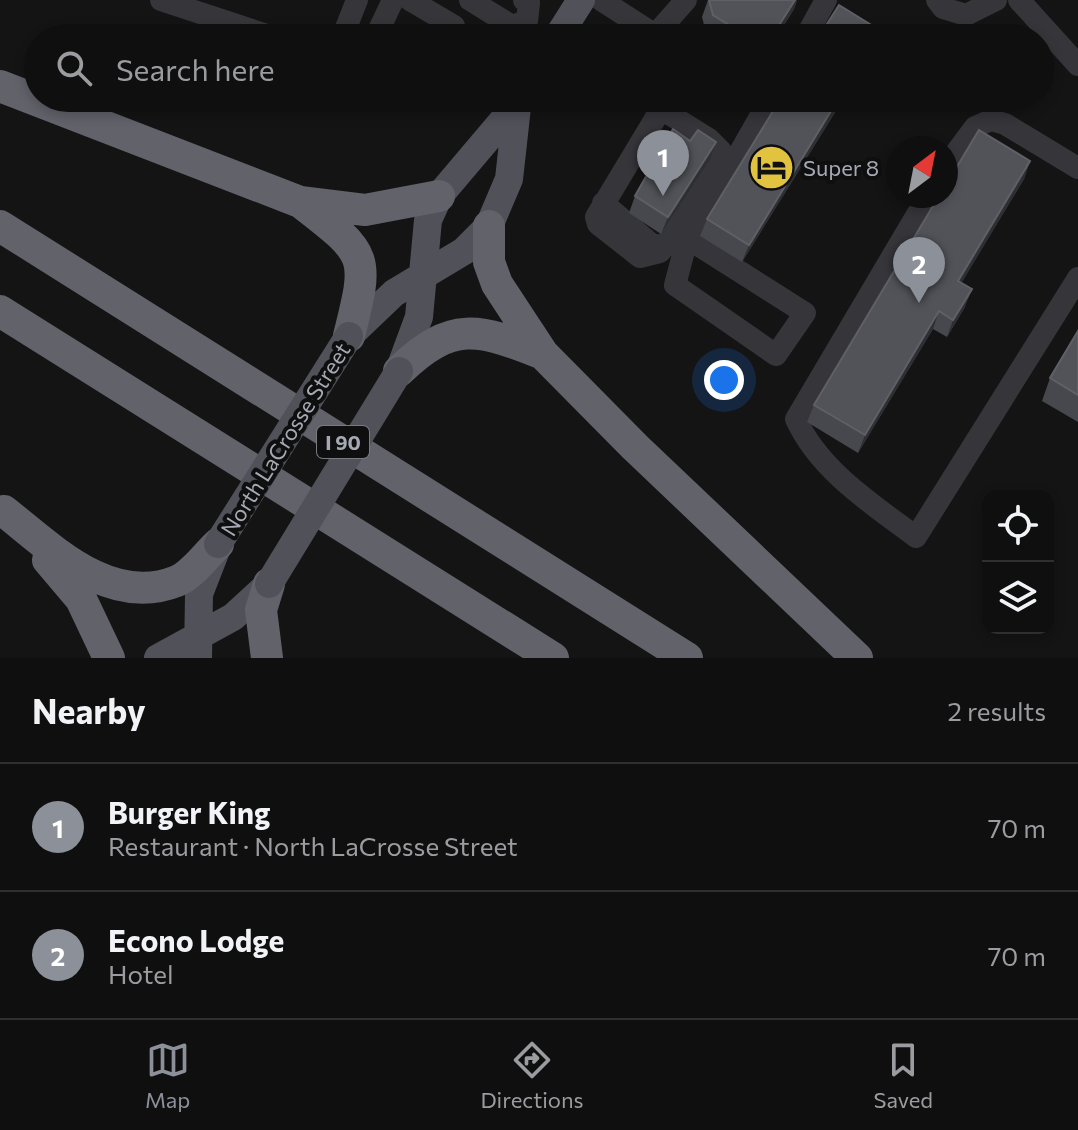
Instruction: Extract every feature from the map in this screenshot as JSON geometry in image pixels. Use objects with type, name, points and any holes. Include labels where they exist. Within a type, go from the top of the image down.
[{"type":"highway","points":[[0,86],[24,95]]},
{"type":"highway","points":[[67,112],[300,202],[365,210],[439,196]]},
{"type":"highway","points":[[300,202],[358,252],[363,280],[349,336]]},
{"type":"highway","name":"I 90","points":[[0,226],[687,658]]},
{"type":"highway","points":[[489,226],[489,262],[497,284],[543,354],[635,447],[857,658]]},
{"type":"highway","points":[[0,311],[553,658]]},
{"type":"highway","points":[[399,371],[424,347],[454,333],[499,336],[543,354]]},
{"type":"highway","points":[[2,509],[88,574],[117,584],[147,589],[180,580],[218,544]]},
{"type":"highway","points":[[2,509],[81,599],[109,658]]},
{"type":"highway","points":[[267,658],[261,610],[269,584]]},
{"type":"main road","points":[[564,24],[581,0]]},
{"type":"main road","name":"North LaCrosse Street","points":[[158,658],[198,647],[269,584],[399,371],[419,317],[426,276],[428,220],[439,196],[510,112]]},
{"type":"main road","name":"North LaCrosse Street","points":[[198,647],[199,594],[218,544],[349,336],[394,293],[464,251],[489,226],[509,179],[518,112]]},
{"type":"street","points":[[161,0],[234,24]]},
{"type":"street","points":[[382,24],[393,0]]},
{"type":"street","points":[[410,0],[451,24]]},
{"type":"street","points":[[470,0],[509,24]]},
{"type":"street","points":[[601,0],[639,24]]},
{"type":"street","points":[[667,24],[686,0]]},
{"type":"street","points":[[813,24],[826,0]]},
{"type":"street","points":[[937,0],[943,8],[966,15],[996,0]]},
{"type":"street","points":[[1019,0],[1041,24]]},
{"type":"street","points":[[347,24],[356,1]]},
{"type":"street","points":[[525,10],[540,24]]},
{"type":"street","points":[[1054,39],[1078,65]]},
{"type":"street","points":[[648,112],[603,203],[650,243],[657,246],[678,241],[805,313],[776,355],[675,285],[678,241],[721,151],[709,139],[665,112]]},
{"type":"street","points":[[678,241],[755,112]]},
{"type":"street","points":[[958,150],[975,127],[991,120],[1005,124],[1078,168]]},
{"type":"street","points":[[921,208],[796,419],[806,440],[855,492],[916,537],[1072,302],[1078,278]]},
{"type":"building","points":[[709,0],[795,0],[780,24],[727,24],[713,15]]},
{"type":"building","points":[[839,5],[870,24],[827,24]]},
{"type":"building","name":"Super 8","points":[[772,112],[830,112],[749,245],[707,219]]},
{"type":"building","points":[[673,129],[690,141],[698,130],[716,142],[668,217],[635,196]]},
{"type":"building","points":[[979,130],[1030,161],[958,281],[972,289],[953,320],[939,311],[865,435],[814,405],[932,208],[958,208],[958,165]]},
{"type":"building","points":[[1078,331],[1078,395],[1050,378]]},
{"type":"place","name":"Super 8","points":[[772,167]]},
{"type":"place","name":"Burger King","points":[[663,196]]},
{"type":"place","name":"Econo Lodge","points":[[919,303]]}]
